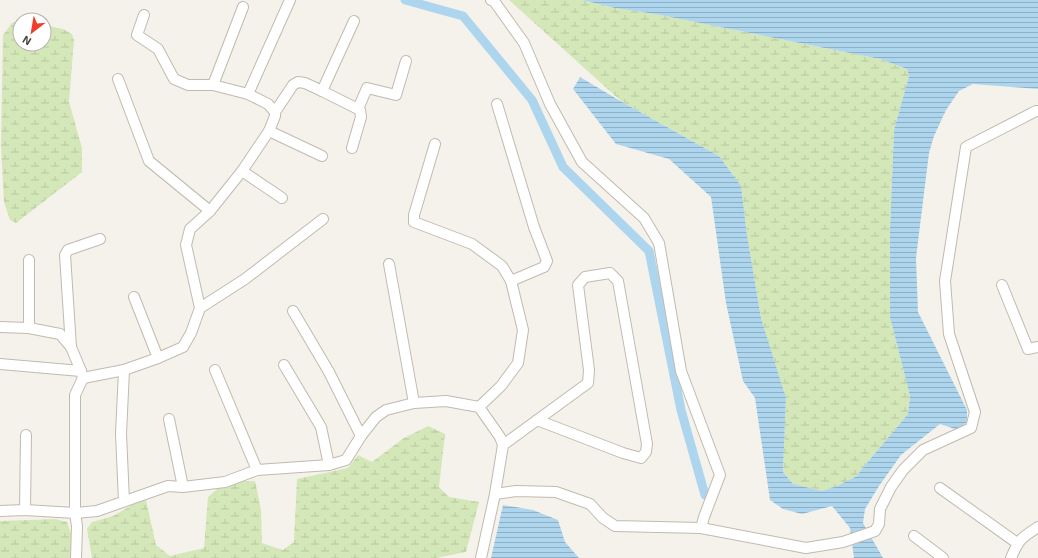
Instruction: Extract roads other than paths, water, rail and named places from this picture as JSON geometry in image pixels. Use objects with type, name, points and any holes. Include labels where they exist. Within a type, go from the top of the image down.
[{"type":"street","points":[[248,94],[290,0]]},
{"type":"street","points":[[491,0],[494,1],[524,43],[550,104],[582,162],[644,218],[659,243],[681,371],[720,475],[704,516],[701,528]]},
{"type":"street","points":[[213,85],[243,7]]},
{"type":"street","points":[[144,15],[137,35],[158,49],[174,79],[188,85],[213,85],[248,94],[268,104],[276,112]]},
{"type":"street","points":[[322,91],[354,21]]},
{"type":"street","points":[[358,109],[367,88],[396,95],[406,61]]},
{"type":"street","points":[[118,79],[149,161],[210,211]]},
{"type":"street","points":[[0,364],[82,374],[124,370],[184,347],[200,308],[186,244],[190,229],[210,211],[242,171],[269,131],[276,112],[293,85],[298,82],[305,83],[360,110],[361,117],[352,148]]},
{"type":"street","points":[[497,104],[534,227],[547,261],[544,267],[511,281]]},
{"type":"street","points":[[494,494],[516,491],[556,492],[590,504],[603,518],[615,526],[701,528],[806,548],[843,542],[874,531],[879,524],[880,509],[891,487],[903,470],[923,450],[971,428],[975,412],[949,334],[945,281],[966,147],[1038,111]]},
{"type":"street","points":[[269,131],[322,156]]},
{"type":"street","points":[[435,144],[414,215],[414,222],[472,244],[502,266],[511,281],[523,330],[518,363],[500,386],[479,407]]},
{"type":"street","points":[[242,171],[282,198]]},
{"type":"street","points":[[200,308],[245,279],[323,219]]},
{"type":"street","points":[[76,558],[75,395],[82,374],[71,347],[64,255],[68,250],[100,239]]},
{"type":"street","points":[[29,260],[29,328]]},
{"type":"street","points":[[388,264],[414,403]]},
{"type":"street","points":[[503,445],[537,420],[588,383],[589,370],[578,285],[585,277],[610,273],[618,281],[647,444],[646,452],[641,458],[623,453],[537,420]]},
{"type":"street","points":[[1002,285],[1028,349],[1038,347]]},
{"type":"street","points":[[134,298],[158,358]]},
{"type":"street","points":[[293,311],[329,372],[361,436]]},
{"type":"street","points":[[0,327],[29,328],[60,334],[71,347]]},
{"type":"street","points":[[284,365],[320,428],[329,465]]},
{"type":"street","points":[[124,370],[121,434],[124,502]]},
{"type":"street","points":[[215,370],[257,470]]},
{"type":"street","points":[[0,511],[25,510],[75,513],[97,512],[168,486],[225,482],[257,470],[329,465],[346,460],[361,436],[376,417],[386,410],[414,403],[446,401],[479,407],[500,437],[503,445],[481,558]]},
{"type":"street","points":[[169,419],[183,486]]},
{"type":"street","points":[[25,510],[26,435]]},
{"type":"street","points":[[940,488],[1018,543]]},
{"type":"street","points":[[1011,558],[1018,543],[1023,537],[1038,527]]},
{"type":"street","points":[[914,536],[937,556]]},
{"type":"water","points":[[582,0],[1038,0],[1038,89],[973,84],[959,91],[946,110],[934,136],[929,153],[916,258],[918,312],[967,410],[967,422],[958,430],[940,424],[901,455],[879,486],[865,509],[863,523],[883,558],[854,558],[850,528],[832,506],[802,514],[783,509],[770,500],[755,398],[743,381],[726,303],[711,197],[669,159],[616,144],[573,89],[580,77],[719,156],[741,186],[747,235],[761,318],[786,398],[783,472],[793,484],[822,491],[837,486],[857,476],[908,414],[910,396],[890,317],[890,229],[894,130],[909,76],[907,69],[880,59],[655,14],[615,8]]},
{"type":"water","points":[[503,505],[533,510],[558,520],[565,542],[579,558],[491,558]]},
{"type":"waterway","points":[[405,0],[463,16],[532,100],[563,167],[649,251],[681,410],[705,495]]}]
